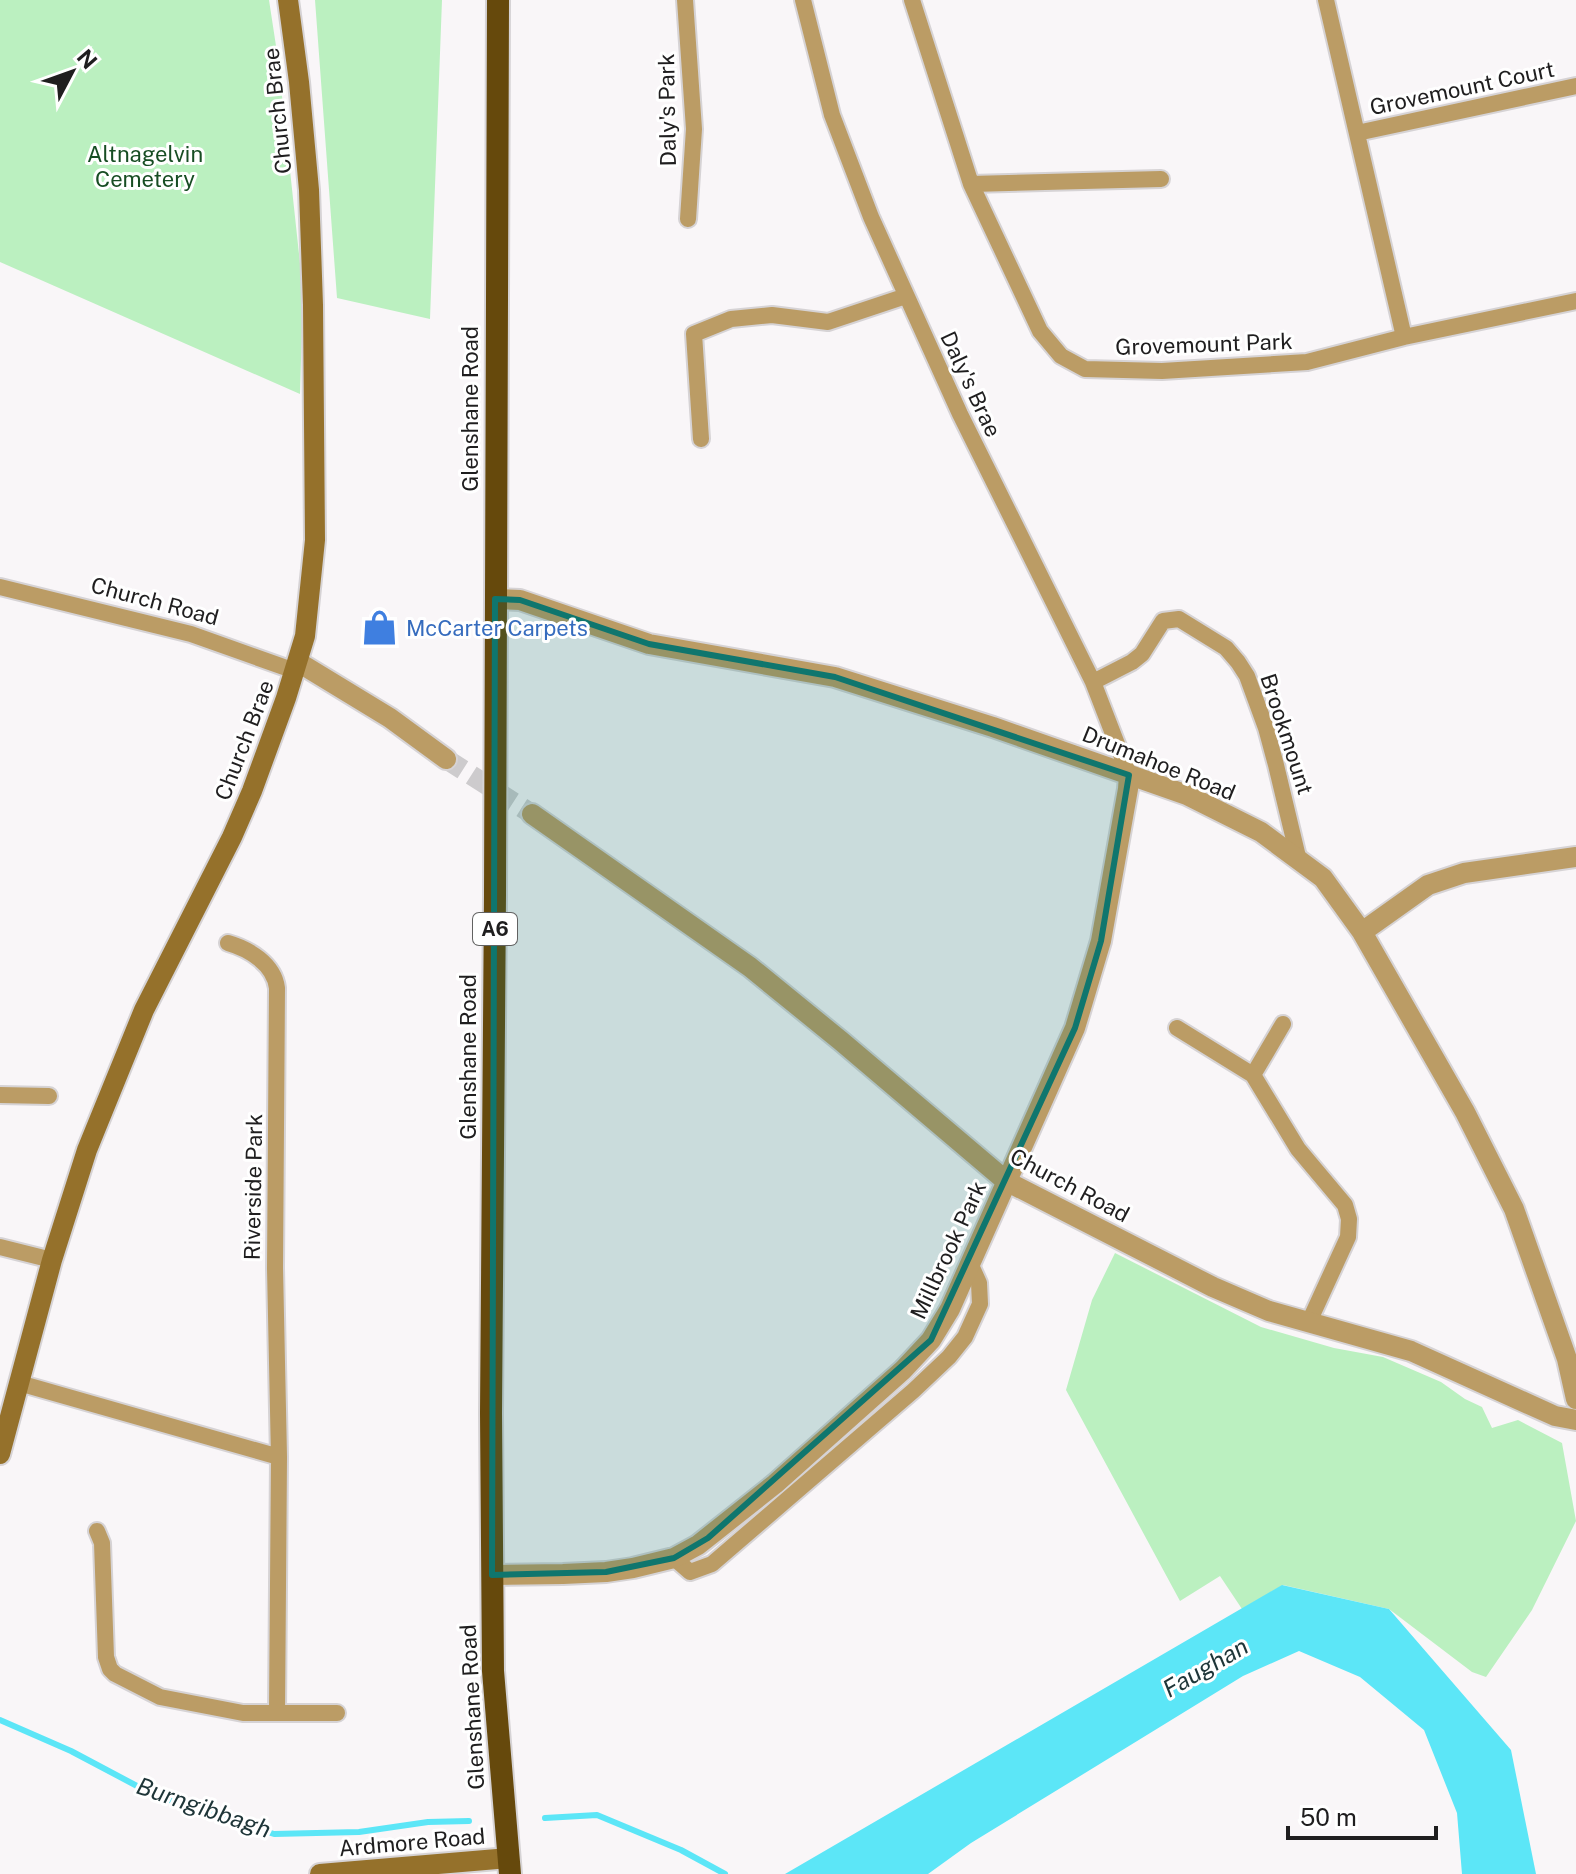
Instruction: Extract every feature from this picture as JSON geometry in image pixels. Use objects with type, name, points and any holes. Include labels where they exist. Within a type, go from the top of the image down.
[{"type":"highway","name":"Glenshane Road","points":[[498,0],[492,1575],[493,1671],[509,1866]]},
{"type":"main road","name":"Church Brae","points":[[0,1454],[52,1260],[87,1150],[144,1010],[232,837],[252,791],[297,666],[307,622],[315,540],[313,305],[309,190],[288,0]]},
{"type":"main road","name":"Ardmore Road","points":[[320,1874],[509,1866]]},
{"type":"street","name":"Daly's Park","points":[[685,0],[694,129],[688,219]]},
{"type":"street","name":"Daly's Brae","points":[[803,0],[832,115],[871,217],[960,414],[1093,682],[1129,775]]},
{"type":"street","name":"Grovemount Park","points":[[912,0],[971,184],[1040,331],[1061,356],[1085,369],[1162,371],[1307,362],[1404,337]]},
{"type":"street","name":"Grovemount Court","points":[[1326,0],[1404,337]]},
{"type":"street","name":"Grovemount Court","points":[[1357,133],[1576,86]]},
{"type":"street","points":[[971,184],[1161,179]]},
{"type":"street","points":[[701,439],[694,334],[731,319],[772,315],[828,322],[906,296]]},
{"type":"street","points":[[1404,337],[1576,301]]},
{"type":"street","name":"Church Road","points":[[0,587],[191,634],[297,666],[390,718],[446,759]]},
{"type":"street","name":"Drumahoe Road","points":[[495,599],[520,600],[649,644],[835,677],[993,727],[1187,795],[1261,832],[1323,878],[1362,932],[1465,1112],[1514,1209],[1567,1359],[1576,1399]]},
{"type":"street","name":"Brookmount","points":[[1093,682],[1142,654],[1163,621],[1179,619],[1226,648],[1247,676],[1266,728],[1299,861]]},
{"type":"street","name":"Millbrook Park","points":[[492,1575],[606,1572],[674,1558],[708,1538],[775,1484],[903,1370],[931,1340],[950,1309],[1075,1028],[1101,941],[1129,775]]},
{"type":"street","name":"Church Road","points":[[532,814],[750,967],[1006,1181],[1213,1287],[1269,1311],[1411,1351],[1555,1416],[1576,1420]]},
{"type":"street","points":[[1362,932],[1428,885],[1464,873],[1576,857]]},
{"type":"street","name":"Riverside Park","points":[[228,943],[247,948],[273,972],[277,988],[277,1713]]},
{"type":"street","points":[[1253,1075],[1283,1024]]},
{"type":"street","points":[[1177,1028],[1253,1075],[1298,1149],[1345,1205],[1349,1219],[1348,1237],[1309,1322]]},
{"type":"street","points":[[0,1095],[49,1096]]},
{"type":"street","points":[[0,1247],[52,1260]]},
{"type":"street","points":[[674,1558],[690,1572],[712,1564],[949,1357],[965,1337],[980,1304],[979,1283],[970,1263]]},
{"type":"street","points":[[931,1340],[949,1357]]},
{"type":"street","points":[[19,1383],[279,1457]]},
{"type":"street","points":[[97,1531],[102,1543],[106,1657],[115,1674],[160,1697],[243,1713],[337,1713]]},
{"type":"highlighted area","points":[[495,599],[520,600],[649,644],[835,677],[1129,775],[1101,941],[1075,1028],[931,1340],[708,1538],[674,1558],[606,1572],[492,1575]]},
{"type":"green space","name":"Altnagelvin Cemetery","points":[[0,0],[269,0],[303,291],[300,394],[0,262]]},
{"type":"green space","points":[[315,0],[442,0],[430,319],[337,298]]},
{"type":"green space","points":[[1115,1253],[1261,1327],[1334,1348],[1383,1357],[1441,1382],[1482,1407],[1492,1428],[1518,1420],[1562,1443],[1576,1521],[1532,1610],[1486,1677],[1472,1672],[1389,1609],[1283,1585],[1242,1609],[1220,1576],[1180,1601],[1066,1390],[1092,1300]]},
{"type":"water","name":"Faughan","points":[[1282,1585],[1389,1609],[1511,1750],[1536,1874],[1462,1874],[1457,1813],[1424,1730],[1360,1677],[1299,1651],[1243,1676],[971,1843],[928,1874],[785,1874]]},
{"type":"waterway","name":"Burngibbagh","points":[[0,1720],[71,1751],[154,1795],[274,1834],[359,1832],[428,1822],[469,1821]]},
{"type":"waterway","name":"Burngibbagh","points":[[545,1818],[597,1815],[681,1850],[725,1874]]},
{"type":"tunnel","points":[[446,759],[532,814]]},
{"type":"place","name":"McCarter Carpets","points":[[380,628]]}]
